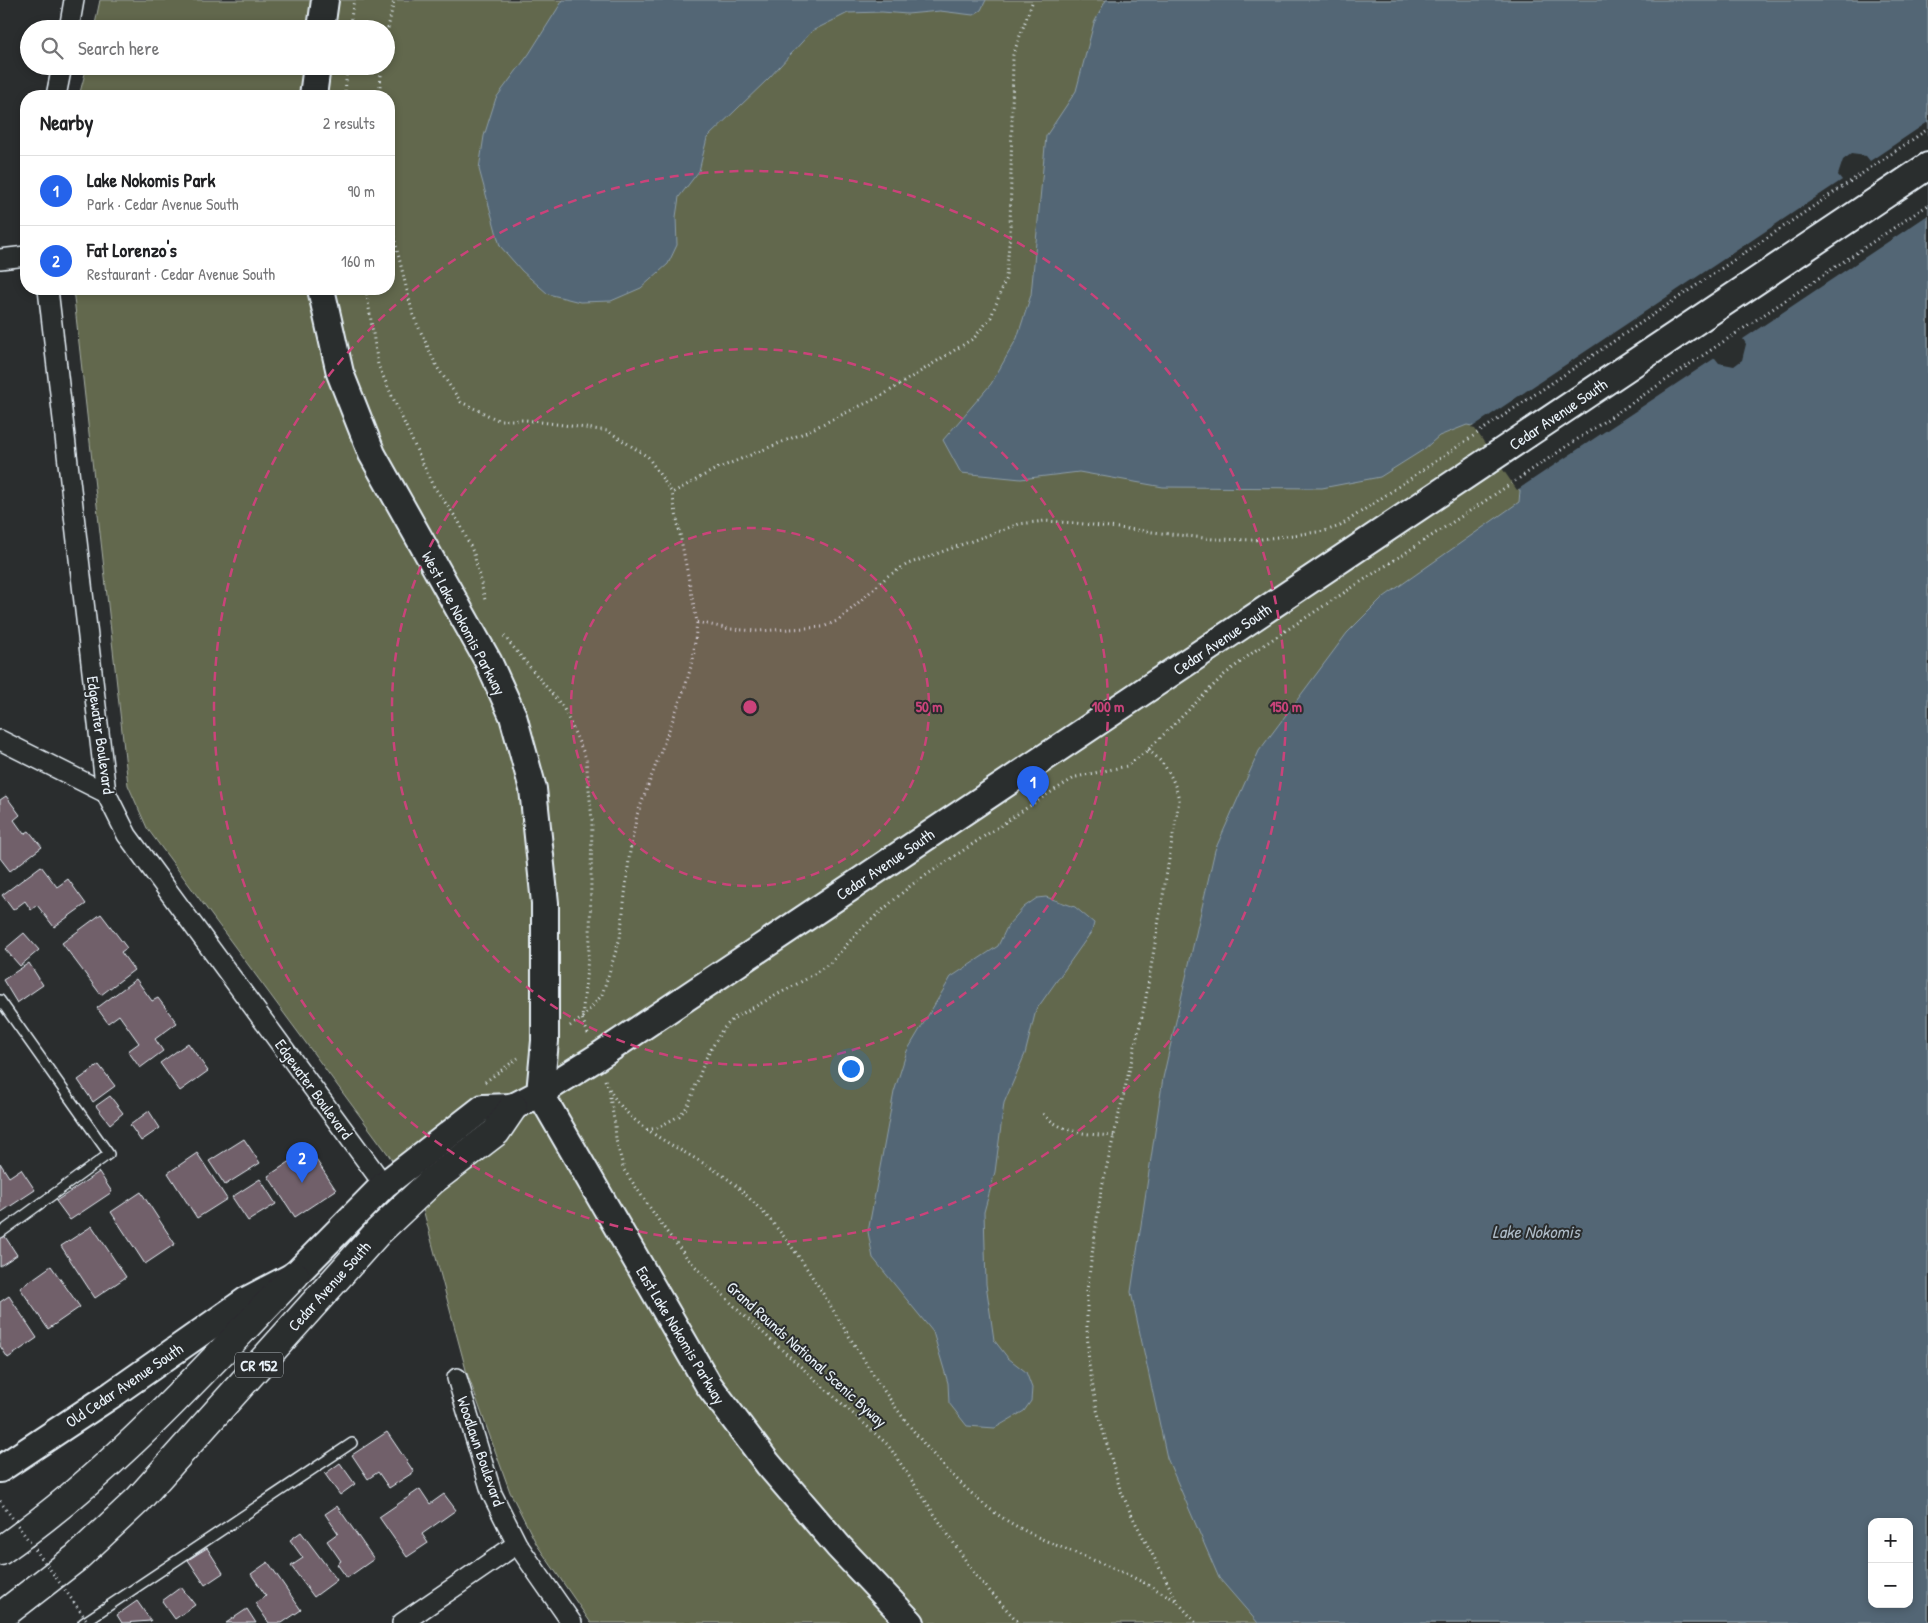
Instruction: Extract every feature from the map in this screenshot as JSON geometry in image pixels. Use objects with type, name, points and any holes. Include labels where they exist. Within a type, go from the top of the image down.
[{"type":"highway","name":"Cedar Avenue South","points":[[0,1617],[76,1558],[138,1500],[378,1232],[432,1181],[496,1132],[513,1107]]},
{"type":"highway","name":"Cedar Avenue South","points":[[0,1550],[87,1485],[138,1438],[295,1276]]},
{"type":"main road","points":[[323,20],[326,0]]},
{"type":"main road","points":[[314,90],[316,75]]},
{"type":"main road","name":"Cedar Avenue South","points":[[295,1276],[384,1185],[483,1108],[513,1107],[540,1094],[605,1053],[1928,166]]},
{"type":"main road","name":"West Lake Nokomis Parkway","points":[[323,295],[340,373],[372,454],[488,661],[513,716],[533,789],[545,903],[545,1042],[540,1094]]},
{"type":"main road","name":"East Lake Nokomis Parkway","points":[[540,1094],[708,1384],[794,1494],[839,1547],[911,1623]]},
{"type":"main road","name":"Old Cedar Avenue South","points":[[0,1469],[113,1394],[247,1300],[295,1276]]},
{"type":"street","points":[[71,20],[74,0]]},
{"type":"street","points":[[57,90],[60,75]]},
{"type":"street","points":[[0,259],[20,257]]},
{"type":"street","name":"Edgewater Boulevard","points":[[49,295],[106,793],[127,834],[384,1185]]},
{"type":"street","points":[[0,740],[106,793]]},
{"type":"street","name":"Woodlawn Boulevard","points":[[456,1378],[492,1494],[517,1544],[572,1623]]},
{"type":"street","points":[[402,1623],[517,1544]]},
{"type":"lane","points":[[0,1000],[109,1154],[0,1233]]},
{"type":"lane","points":[[83,1623],[352,1443]]},
{"type":"path","points":[[351,20],[354,0]]},
{"type":"path","points":[[390,20],[394,0]]},
{"type":"path","points":[[672,493],[714,470],[804,433],[883,396],[974,338],[991,317],[1006,278],[1010,233],[1013,55],[1033,0]]},
{"type":"path","points":[[345,90],[346,75]]},
{"type":"path","points":[[380,90],[381,75]]},
{"type":"path","points":[[697,622],[730,630],[757,631],[823,627],[838,620],[888,576],[908,564],[1019,524],[1045,521],[1075,523],[1213,539],[1254,540],[1326,531],[1340,526],[1446,452],[1928,129]]},
{"type":"path","points":[[646,1130],[657,1128],[680,1116],[688,1106],[706,1058],[722,1030],[734,1018],[816,973],[830,963],[881,910],[910,886],[1076,777],[1127,766],[1148,750],[1224,675],[1256,650],[1482,504],[1928,205]]},
{"type":"path","points":[[395,242],[413,315],[436,367],[462,402],[498,420],[526,420],[608,431],[648,457],[672,493],[697,622],[693,660],[685,687],[637,815],[630,851],[620,938],[602,995],[582,1018],[590,938],[592,820],[586,758],[563,708],[500,631]]},
{"type":"path","points":[[367,295],[378,365],[432,484],[459,522],[474,554],[486,606]]},
{"type":"path","points":[[1148,750],[1158,756],[1176,784],[1179,800],[1145,1003],[1101,1191],[1087,1290],[1089,1365],[1097,1410],[1120,1489],[1133,1518],[1177,1601],[1196,1623]]},
{"type":"path","name":"Grand Rounds National Scenic Byway","points":[[646,1130],[609,1090],[616,1140],[624,1170],[666,1231],[688,1259],[741,1313],[888,1445],[976,1576],[1019,1623]]},
{"type":"path","points":[[1043,1114],[1061,1128],[1075,1132],[1114,1136]]},
{"type":"path","points":[[646,1130],[733,1183],[777,1227],[817,1283],[860,1354],[908,1426],[980,1501],[1006,1522],[1030,1535],[1127,1575],[1177,1601]]},
{"type":"path","points":[[0,1501],[89,1623]]},
{"type":"green space","points":[[100,0],[1928,0],[1928,1623],[591,1623],[537,1545],[510,1492],[466,1370],[423,1209],[388,1154],[147,828],[128,785],[74,295],[395,295],[395,90],[81,90],[85,75],[395,75],[395,20],[96,20]]},
{"type":"water","points":[[563,0],[986,0],[981,10],[973,15],[940,11],[907,14],[882,12],[848,13],[812,31],[769,78],[707,138],[699,171],[679,197],[676,217],[677,245],[668,264],[641,288],[611,301],[580,302],[548,294],[522,271],[500,246],[479,169],[484,136],[496,98],[529,54]]},
{"type":"water","name":"Lake Nokomis","points":[[1106,0],[1928,0],[1928,1623],[1258,1623],[1219,1578],[1167,1458],[1131,1292],[1163,1078],[1215,850],[1259,751],[1347,633],[1381,599],[1519,502],[1520,491],[1477,427],[1467,425],[1439,436],[1423,450],[1380,477],[1322,488],[1163,487],[1079,472],[1021,479],[961,473],[943,440],[991,384],[1017,338],[1031,295],[1046,136],[1076,91],[1094,23]]},
{"type":"water","points":[[1046,897],[1075,907],[1094,923],[1092,931],[1036,1010],[1025,1054],[1004,1103],[995,1172],[984,1212],[986,1284],[994,1340],[1008,1358],[1026,1372],[1032,1388],[1031,1401],[1024,1411],[995,1428],[967,1426],[949,1403],[948,1383],[933,1332],[873,1258],[868,1232],[894,1092],[907,1051],[951,977],[998,946],[1008,925],[1024,907],[1037,898]]},
{"type":"pier","points":[[1928,122],[1928,215],[1743,339],[1746,344],[1742,360],[1734,366],[1719,363],[1715,358],[1517,490],[1475,429],[1471,428],[1842,180],[1838,175],[1843,160],[1851,154],[1866,156],[1870,161]]},
{"type":"building","points":[[6,796],[20,815],[14,820],[24,834],[29,831],[42,847],[10,871],[0,858],[0,800]]},
{"type":"building","points":[[41,866],[57,887],[68,879],[86,904],[54,927],[37,905],[31,910],[25,901],[13,910],[2,895]]},
{"type":"building","points":[[101,914],[127,948],[121,952],[134,970],[101,995],[62,943]]},
{"type":"building","points":[[24,933],[39,950],[20,966],[5,949]]},
{"type":"building","points":[[29,963],[43,985],[17,1003],[3,980]]},
{"type":"building","points":[[136,979],[152,1001],[158,998],[177,1023],[155,1039],[163,1051],[140,1068],[128,1051],[139,1043],[119,1015],[108,1023],[97,1008]]},
{"type":"building","points":[[188,1043],[208,1071],[180,1091],[160,1063]]},
{"type":"building","points":[[99,1065],[115,1086],[93,1102],[78,1080]]},
{"type":"building","points":[[110,1096],[123,1113],[110,1124],[96,1106]]},
{"type":"building","points":[[149,1111],[160,1128],[141,1141],[130,1125]]},
{"type":"building","points":[[244,1139],[260,1163],[225,1185],[209,1161]]},
{"type":"building","points":[[309,1149],[336,1190],[295,1217],[268,1176]]},
{"type":"building","points":[[197,1153],[227,1199],[197,1218],[168,1173]]},
{"type":"building","points":[[0,1163],[9,1177],[21,1169],[35,1190],[0,1213]]},
{"type":"building","points":[[99,1172],[112,1192],[70,1220],[56,1201]]},
{"type":"building","points":[[260,1179],[276,1204],[248,1221],[232,1197]]},
{"type":"building","points":[[141,1192],[175,1244],[145,1264],[111,1212]]},
{"type":"building","points":[[92,1226],[126,1277],[95,1298],[61,1246]]},
{"type":"building","points":[[4,1235],[17,1255],[0,1266],[0,1238]]},
{"type":"building","points":[[51,1266],[80,1307],[48,1329],[20,1288]]},
{"type":"building","points":[[9,1296],[37,1338],[8,1358],[0,1346],[0,1302]]},
{"type":"building","points":[[387,1432],[414,1472],[389,1488],[378,1472],[368,1479],[352,1455]]},
{"type":"building","points":[[340,1463],[355,1484],[340,1495],[325,1474]]},
{"type":"building","points":[[420,1489],[430,1504],[444,1494],[456,1510],[422,1534],[428,1543],[407,1557],[379,1517]]},
{"type":"building","points":[[337,1506],[374,1559],[347,1578],[337,1564],[341,1561],[327,1541],[338,1533],[325,1514]]},
{"type":"building","points":[[301,1532],[337,1580],[314,1597],[291,1566],[303,1558],[290,1540]]},
{"type":"building","points":[[207,1548],[223,1573],[205,1585],[188,1560]]},
{"type":"building","points":[[268,1562],[301,1610],[282,1623],[269,1623],[255,1603],[266,1596],[251,1574]]},
{"type":"building","points":[[181,1587],[195,1605],[175,1619],[162,1601]]},
{"type":"building","points":[[137,1601],[151,1621],[122,1623],[117,1615]]},
{"type":"building","points":[[247,1609],[256,1623],[226,1623]]},
{"type":"place","name":"Lake Nokomis Park","points":[[1033,807]]},
{"type":"place","name":"Fat Lorenzo's","points":[[302,1183]]}]
